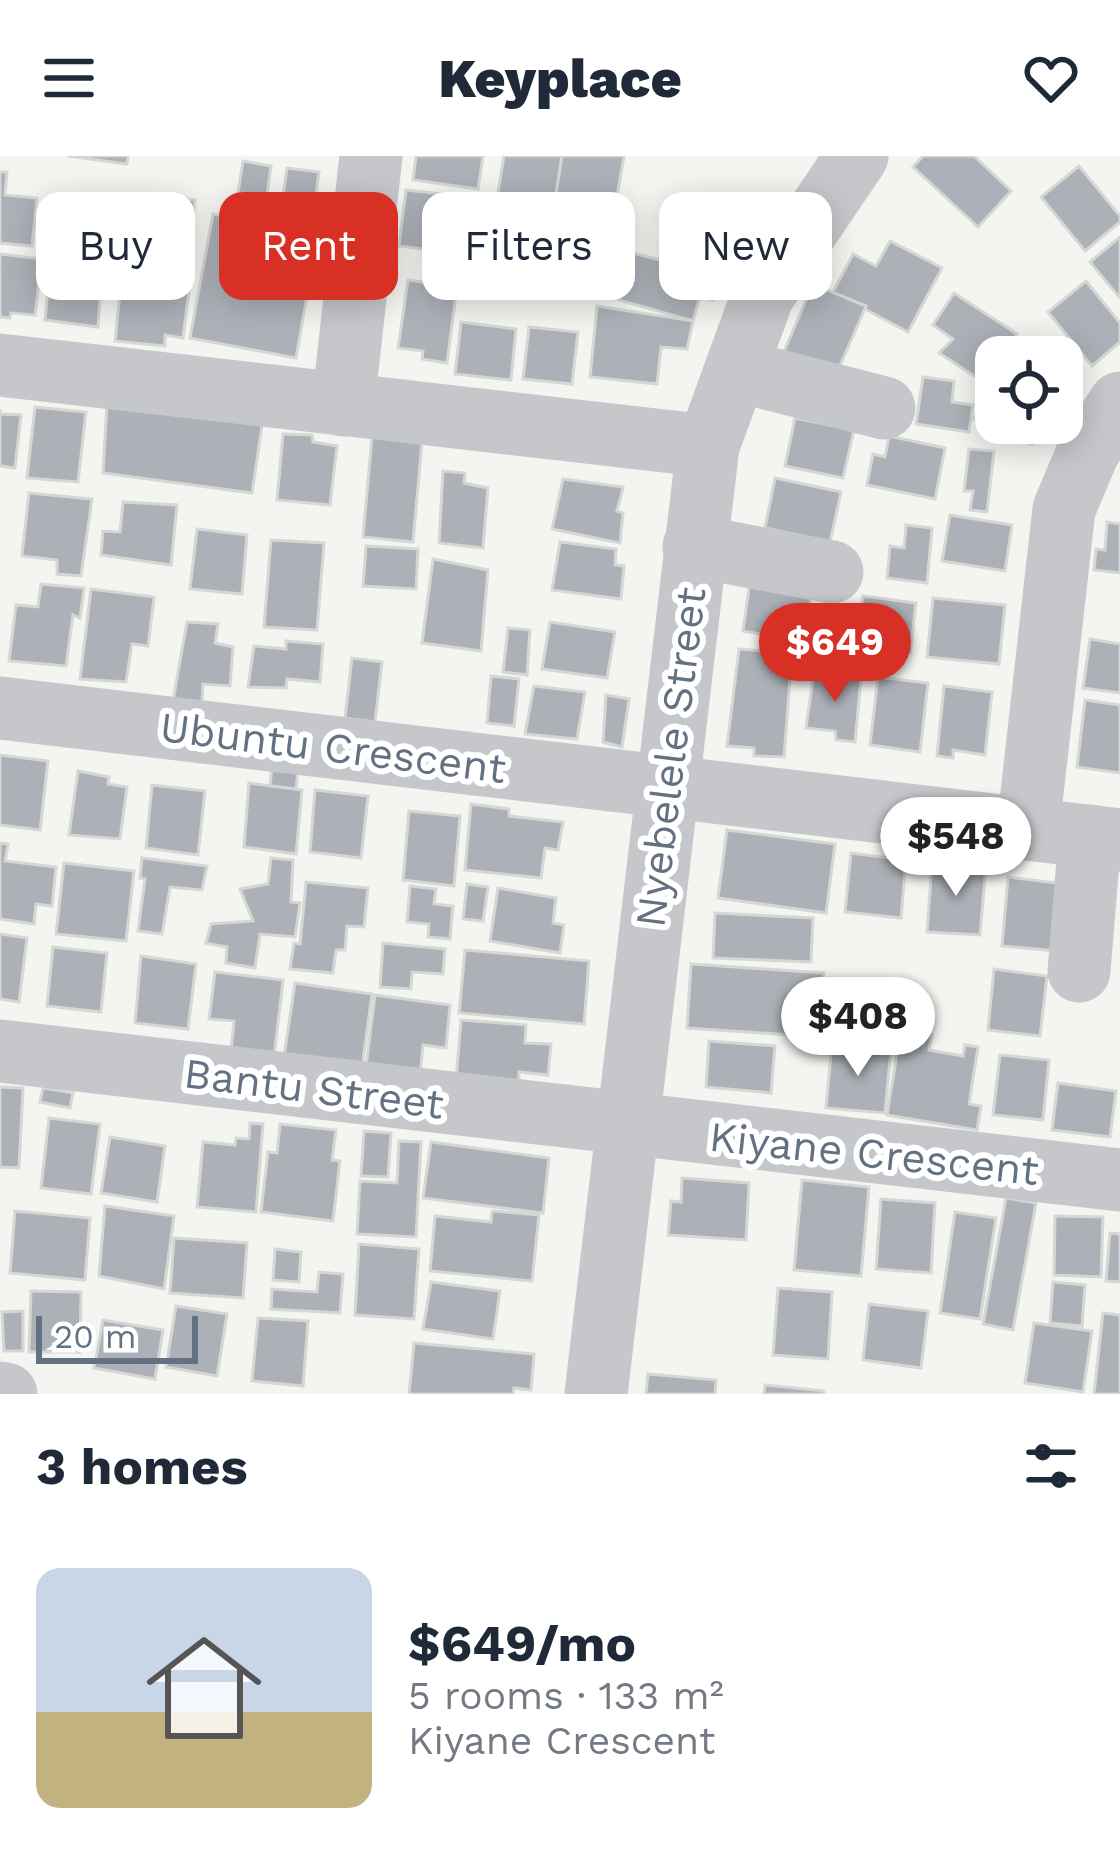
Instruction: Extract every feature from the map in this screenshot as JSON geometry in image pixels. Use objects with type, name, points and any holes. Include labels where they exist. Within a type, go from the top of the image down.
[{"type":"street","points":[[343,405],[371,156]]},
{"type":"street","name":"Nyebelele Street","points":[[596,1394],[708,446],[763,295],[857,156]]},
{"type":"street","points":[[0,364],[708,446]]},
{"type":"street","points":[[736,370],[884,408]]},
{"type":"street","points":[[1028,829],[1064,509],[1088,452],[1120,403]]},
{"type":"street","points":[[694,546],[832,572]]},
{"type":"street","name":"Ubuntu Crescent","points":[[0,708],[666,787]]},
{"type":"street","points":[[666,787],[1105,838],[1079,971]]},
{"type":"street","name":"Bantu Street","points":[[0,1051],[627,1125]]},
{"type":"street","name":"Kiyane Crescent","points":[[627,1125],[1120,1180]]},
{"type":"building","points":[[68,156],[128,156],[127,164]]},
{"type":"building","points":[[416,156],[483,156],[478,189],[413,180]]},
{"type":"building","points":[[504,156],[562,156],[556,192],[498,192]]},
{"type":"building","points":[[562,156],[624,156],[618,192],[556,192]]},
{"type":"building","points":[[923,156],[974,156],[1011,191],[978,227],[913,167]]},
{"type":"building","points":[[243,161],[271,166],[267,192],[238,192]]},
{"type":"building","points":[[1079,166],[1120,216],[1120,222],[1085,251],[1041,197]]},
{"type":"building","points":[[287,168],[319,172],[316,192],[284,192]]},
{"type":"building","points":[[0,172],[7,172],[5,195],[36,198],[36,208],[32,246],[0,243]]},
{"type":"building","points":[[406,190],[424,192],[422,249],[399,246]]},
{"type":"building","points":[[213,214],[219,215],[219,300],[306,300],[296,358],[190,338]]},
{"type":"building","points":[[1120,237],[1120,298],[1090,262]]},
{"type":"building","points":[[890,241],[942,268],[908,332],[833,292],[853,254],[876,266]]},
{"type":"building","points":[[0,254],[36,258],[35,315],[0,317]]},
{"type":"building","points":[[635,254],[659,260],[659,300],[699,300],[693,321],[619,300],[635,300]]},
{"type":"building","points":[[408,280],[422,282],[422,300],[455,300],[447,363],[422,359],[423,351],[398,348]]},
{"type":"building","points":[[1086,281],[1120,323],[1120,342],[1092,366],[1083,355],[1083,336],[1068,336],[1048,312]]},
{"type":"building","points":[[832,292],[866,306],[828,393],[776,370],[806,300],[832,300]]},
{"type":"building","points":[[954,293],[1017,334],[975,336],[975,376],[939,353],[953,339],[933,325]]},
{"type":"building","points":[[47,300],[100,300],[98,327],[45,320]]},
{"type":"building","points":[[119,300],[188,300],[183,338],[165,335],[165,346],[115,341]]},
{"type":"building","points":[[597,306],[693,321],[687,349],[661,347],[657,384],[590,377]]},
{"type":"building","points":[[461,322],[516,329],[511,380],[455,374]]},
{"type":"building","points":[[529,327],[578,332],[572,384],[523,379]]},
{"type":"building","points":[[923,377],[954,381],[952,402],[973,405],[969,432],[916,424]]},
{"type":"building","points":[[107,403],[263,419],[252,493],[103,473]]},
{"type":"building","points":[[35,407],[86,412],[78,482],[27,478]]},
{"type":"building","points":[[0,414],[21,415],[15,468],[0,466]]},
{"type":"building","points":[[795,418],[854,430],[843,478],[785,466]]},
{"type":"building","points":[[283,434],[312,435],[313,442],[337,446],[330,505],[277,500]]},
{"type":"building","points":[[889,436],[945,448],[935,499],[867,485],[873,454],[885,457]]},
{"type":"building","points":[[372,437],[422,442],[413,542],[363,537]]},
{"type":"building","points":[[969,449],[994,451],[987,512],[970,510],[973,491],[964,491]]},
{"type":"building","points":[[443,471],[465,473],[464,483],[488,488],[483,548],[439,543]]},
{"type":"building","points":[[775,478],[841,492],[830,542],[765,528]]},
{"type":"building","points":[[563,479],[623,487],[617,511],[623,513],[620,543],[552,529]]},
{"type":"building","points":[[29,493],[92,499],[81,576],[57,574],[57,560],[22,556]]},
{"type":"building","points":[[123,502],[177,505],[171,565],[101,555],[103,531],[120,532]]},
{"type":"building","points":[[950,515],[1012,525],[1005,571],[942,561]]},
{"type":"building","points":[[1107,522],[1120,524],[1120,573],[1094,570],[1096,549],[1105,550]]},
{"type":"building","points":[[906,525],[932,528],[927,583],[887,578],[890,546],[904,548]]},
{"type":"building","points":[[197,529],[247,535],[242,594],[190,589]]},
{"type":"building","points":[[271,540],[324,543],[317,630],[264,627]]},
{"type":"building","points":[[560,542],[616,549],[615,565],[624,566],[621,599],[552,590]]},
{"type":"building","points":[[366,546],[418,549],[416,589],[363,586]]},
{"type":"building","points":[[433,559],[488,570],[481,651],[422,643]]},
{"type":"building","points":[[750,581],[812,595],[803,642],[743,631]]},
{"type":"building","points":[[41,584],[84,588],[80,618],[73,615],[66,666],[9,661],[16,605],[38,607]]},
{"type":"building","points":[[91,589],[154,597],[148,646],[132,644],[126,682],[80,679]]},
{"type":"building","points":[[863,596],[916,603],[910,653],[847,645],[850,620],[859,622]]},
{"type":"building","points":[[933,598],[1005,605],[999,664],[927,657]]},
{"type":"building","points":[[187,622],[218,624],[215,643],[233,647],[230,686],[203,684],[202,704],[173,701]]},
{"type":"building","points":[[550,622],[615,632],[607,678],[542,669]]},
{"type":"building","points":[[508,628],[530,630],[527,675],[503,672]]},
{"type":"building","points":[[1090,639],[1120,644],[1120,693],[1083,688]]},
{"type":"building","points":[[286,641],[323,644],[320,682],[287,679],[286,688],[248,687],[254,646],[286,649]]},
{"type":"building","points":[[739,649],[792,653],[784,757],[754,756],[754,748],[727,746]]},
{"type":"building","points":[[352,658],[382,662],[375,722],[345,718]]},
{"type":"building","points":[[814,671],[861,678],[855,742],[836,740],[835,731],[806,728]]},
{"type":"building","points":[[491,676],[519,679],[514,726],[487,723]]},
{"type":"building","points":[[878,677],[928,683],[920,752],[870,745]]},
{"type":"building","points":[[534,686],[585,692],[577,739],[525,734]]},
{"type":"building","points":[[944,686],[992,692],[985,755],[953,750],[953,758],[937,756]]},
{"type":"building","points":[[606,695],[629,699],[622,747],[603,742]]},
{"type":"building","points":[[1085,700],[1120,705],[1120,773],[1077,767]]},
{"type":"building","points":[[0,755],[48,761],[40,830],[0,825]]},
{"type":"building","points":[[272,766],[298,769],[296,789],[270,786]]},
{"type":"building","points":[[78,771],[109,777],[108,784],[127,787],[120,839],[69,835]]},
{"type":"building","points":[[249,783],[302,790],[296,854],[244,847]]},
{"type":"building","points":[[152,785],[205,791],[198,855],[146,848]]},
{"type":"building","points":[[315,790],[368,796],[361,858],[310,852]]},
{"type":"building","points":[[471,804],[509,809],[509,816],[563,822],[558,850],[545,848],[541,878],[465,870]]},
{"type":"building","points":[[409,811],[460,816],[454,886],[403,880]]},
{"type":"building","points":[[727,830],[835,844],[826,913],[718,898]]},
{"type":"building","points":[[0,843],[8,844],[5,861],[56,867],[52,906],[36,904],[34,924],[0,919]]},
{"type":"building","points":[[851,853],[906,860],[901,918],[845,912]]},
{"type":"building","points":[[142,858],[207,866],[202,890],[170,887],[162,934],[138,931],[145,879],[140,878]]},
{"type":"building","points":[[271,858],[293,860],[291,902],[300,903],[295,937],[260,934],[255,968],[226,963],[227,947],[206,943],[211,924],[253,921],[240,889],[268,884]]},
{"type":"building","points":[[932,862],[986,866],[980,935],[927,932]]},
{"type":"building","points":[[64,863],[134,871],[126,941],[56,934]]},
{"type":"building","points":[[1008,877],[1065,884],[1058,951],[1002,946]]},
{"type":"building","points":[[306,882],[368,888],[364,927],[347,926],[345,950],[336,950],[333,973],[290,969],[294,943],[300,944]]},
{"type":"building","points":[[467,884],[488,887],[483,921],[463,919]]},
{"type":"building","points":[[410,886],[436,889],[434,904],[453,906],[450,939],[428,937],[429,924],[407,922]]},
{"type":"building","points":[[498,888],[556,898],[553,923],[564,925],[560,953],[490,941]]},
{"type":"building","points":[[715,913],[813,918],[811,962],[713,958]]},
{"type":"building","points":[[0,934],[27,938],[19,1002],[0,999]]},
{"type":"building","points":[[383,943],[445,949],[443,974],[412,972],[411,989],[380,987]]},
{"type":"building","points":[[53,947],[107,953],[101,1012],[47,1006]]},
{"type":"building","points":[[465,950],[589,961],[584,1024],[459,1013]]},
{"type":"building","points":[[141,956],[196,964],[188,1029],[135,1023]]},
{"type":"building","points":[[691,964],[824,973],[820,1037],[687,1028]]},
{"type":"building","points":[[994,969],[1047,976],[1040,1036],[988,1030]]},
{"type":"building","points":[[215,972],[283,980],[274,1057],[231,1052],[234,1021],[209,1019]]},
{"type":"building","points":[[295,983],[372,994],[362,1067],[284,1057]]},
{"type":"building","points":[[375,995],[450,1005],[446,1048],[423,1045],[420,1074],[366,1067]]},
{"type":"building","points":[[853,1008],[895,1012],[892,1044],[850,1040]]},
{"type":"building","points":[[461,1020],[526,1025],[525,1043],[551,1044],[548,1075],[519,1072],[519,1085],[456,1080]]},
{"type":"building","points":[[901,1029],[932,1035],[929,1050],[963,1056],[965,1045],[978,1047],[969,1104],[981,1106],[977,1130],[887,1115]]},
{"type":"building","points":[[709,1041],[775,1046],[771,1093],[706,1087]]},
{"type":"building","points":[[832,1045],[891,1050],[885,1113],[826,1108]]},
{"type":"building","points":[[1000,1055],[1049,1060],[1043,1120],[993,1115]]},
{"type":"building","points":[[1058,1083],[1116,1091],[1110,1137],[1052,1130]]},
{"type":"building","points":[[0,1087],[23,1088],[19,1168],[0,1167]]},
{"type":"building","points":[[43,1088],[73,1093],[70,1108],[40,1102]]},
{"type":"building","points":[[49,1118],[100,1124],[91,1194],[41,1188]]},
{"type":"building","points":[[250,1123],[263,1124],[256,1212],[197,1207],[203,1142],[235,1145],[236,1138],[249,1139]]},
{"type":"building","points":[[280,1124],[336,1130],[332,1160],[340,1161],[333,1221],[261,1212],[268,1152],[277,1153]]},
{"type":"building","points":[[364,1131],[391,1133],[388,1177],[361,1176]]},
{"type":"building","points":[[110,1137],[165,1146],[157,1202],[101,1193]]},
{"type":"building","points":[[399,1141],[421,1142],[416,1237],[357,1234],[360,1181],[397,1183]]},
{"type":"building","points":[[431,1142],[549,1158],[543,1213],[423,1198]]},
{"type":"building","points":[[682,1178],[749,1183],[746,1240],[668,1235],[671,1201],[681,1202]]},
{"type":"building","points":[[802,1180],[869,1187],[861,1276],[794,1270]]},
{"type":"building","points":[[1006,1198],[1036,1203],[1013,1330],[983,1324]]},
{"type":"building","points":[[881,1199],[935,1203],[931,1273],[876,1269]]},
{"type":"building","points":[[105,1206],[174,1216],[164,1289],[99,1276]]},
{"type":"building","points":[[15,1211],[90,1218],[85,1280],[10,1273]]},
{"type":"building","points":[[492,1211],[539,1215],[532,1281],[430,1271],[435,1216],[491,1222]]},
{"type":"building","points":[[955,1212],[996,1218],[980,1319],[940,1313]]},
{"type":"building","points":[[1055,1216],[1103,1217],[1101,1277],[1054,1275]]},
{"type":"building","points":[[1110,1233],[1120,1234],[1120,1282],[1106,1281]]},
{"type":"building","points":[[174,1238],[247,1243],[243,1298],[170,1293]]},
{"type":"building","points":[[359,1244],[419,1249],[414,1319],[355,1315]]},
{"type":"building","points":[[275,1249],[301,1252],[299,1282],[273,1280]]},
{"type":"building","points":[[319,1272],[343,1274],[340,1313],[271,1309],[272,1289],[317,1292]]},
{"type":"building","points":[[431,1282],[500,1291],[493,1339],[423,1329]]},
{"type":"building","points":[[1053,1282],[1085,1285],[1082,1326],[1050,1323]]},
{"type":"building","points":[[778,1288],[832,1292],[828,1359],[773,1355]]},
{"type":"building","points":[[31,1291],[81,1292],[80,1352],[29,1352]]},
{"type":"building","points":[[869,1304],[928,1311],[921,1368],[863,1360]]},
{"type":"building","points":[[176,1306],[227,1314],[217,1376],[166,1367]]},
{"type":"building","points":[[23,1311],[23,1351],[4,1351],[2,1312]]},
{"type":"building","points":[[1103,1313],[1120,1315],[1120,1394],[1094,1394]]},
{"type":"building","points":[[258,1318],[308,1321],[303,1386],[252,1381]]},
{"type":"building","points":[[103,1320],[163,1330],[155,1379],[94,1368]]},
{"type":"building","points":[[1034,1323],[1092,1331],[1083,1392],[1025,1383]]},
{"type":"building","points":[[414,1343],[534,1354],[531,1390],[409,1394]]},
{"type":"building","points":[[648,1374],[716,1380],[715,1394],[646,1394]]},
{"type":"building","points":[[765,1385],[824,1391],[764,1394]]}]
